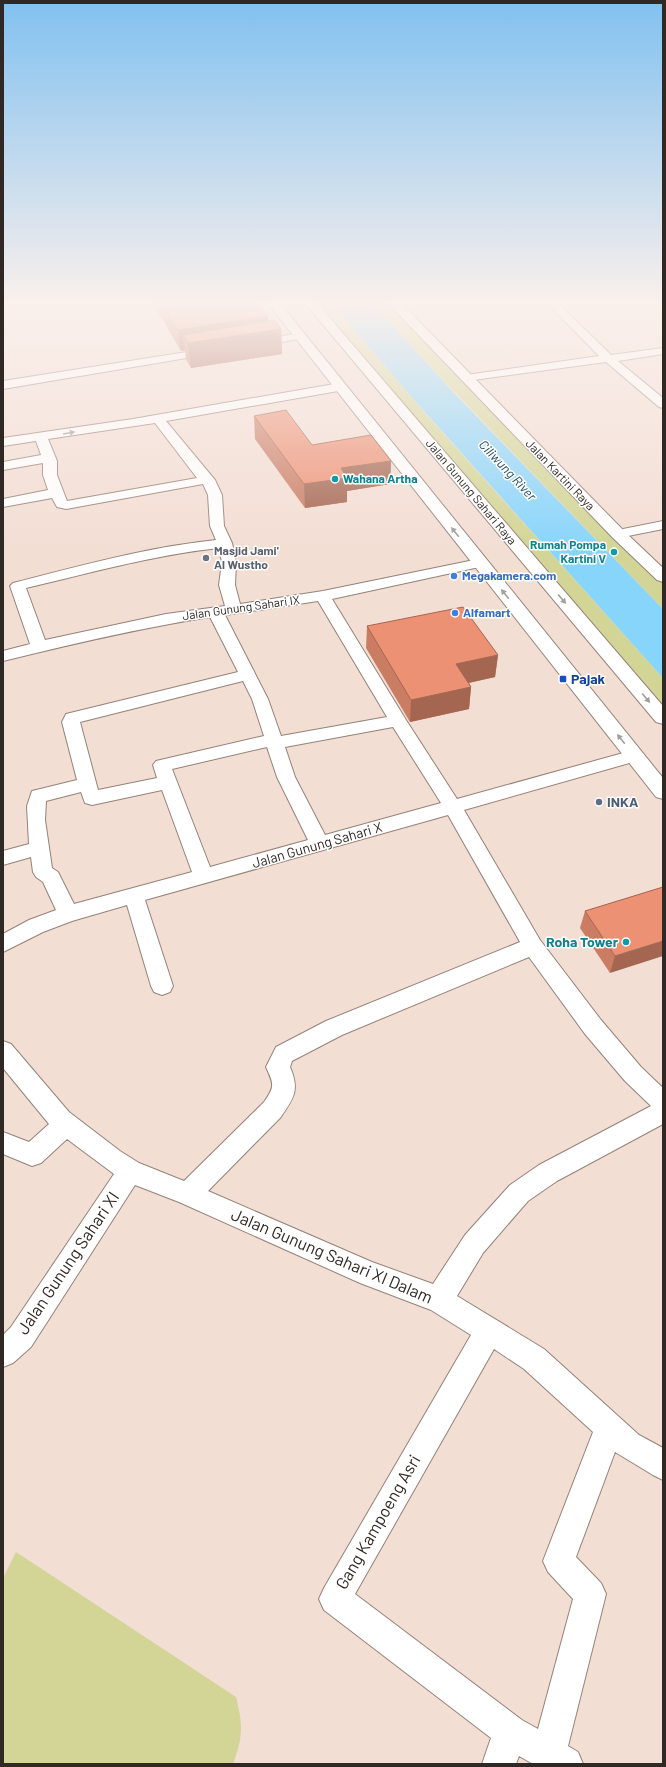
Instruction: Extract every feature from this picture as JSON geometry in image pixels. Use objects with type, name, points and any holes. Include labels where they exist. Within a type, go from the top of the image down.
[{"type":"main road","points":[[338,384],[663,792]]},
{"type":"main road","name":"Jalan Gunung Sahari Raya","points":[[380,384],[663,718]]},
{"type":"main road","name":"Jalan Kartini Raya","points":[[472,384],[663,578]]},
{"type":"street","points":[[640,384],[663,404]]},
{"type":"street","points":[[3,442],[41,438],[158,419],[340,387]]},
{"type":"street","points":[[158,419],[206,480],[210,483],[214,495],[217,526],[225,543],[229,562],[227,585],[234,609]]},
{"type":"street","points":[[41,438],[49,458],[50,475],[56,493],[62,504],[66,505],[206,480]]},
{"type":"street","points":[[3,466],[49,458]]},
{"type":"street","points":[[3,503],[56,493]]},
{"type":"street","points":[[618,534],[663,525]]},
{"type":"street","points":[[39,647],[10,588],[128,559],[187,547],[225,543]]},
{"type":"street","name":"Jalan Gunung Sahari IX","points":[[3,656],[166,619],[324,596],[479,562]]},
{"type":"street","points":[[324,596],[398,721],[452,806],[533,946],[592,1027],[633,1074],[652,1093],[663,1101]]},
{"type":"street","points":[[215,612],[260,699],[273,742],[286,777],[320,844]]},
{"type":"street","points":[[168,782],[92,798],[71,722],[72,718],[247,675]]},
{"type":"street","points":[[204,877],[162,765],[273,742],[398,721]]},
{"type":"street","name":"Jalan Gunung Sahari X","points":[[3,944],[36,926],[68,914],[634,756]]},
{"type":"street","points":[[68,914],[51,877],[43,872],[36,819],[37,798],[87,784]]},
{"type":"street","points":[[4,856],[39,848]]},
{"type":"street","points":[[134,896],[162,986]]},
{"type":"street","points":[[188,1194],[272,1110],[281,1098],[286,1087],[286,1082],[278,1067],[284,1054],[334,1028],[533,946]]},
{"type":"street","name":"Jalan Gunung Sahari XI Dalam","points":[[3,1051],[66,1124],[130,1171],[188,1194],[369,1274],[439,1300],[534,1359],[608,1428],[629,1445],[663,1464]]},
{"type":"street","points":[[439,1300],[474,1244],[519,1193],[548,1173],[663,1112]]},
{"type":"street","points":[[3,1143],[32,1155],[66,1124]]},
{"type":"street","name":"Jalan Gunung Sahari XI","points":[[3,1353],[21,1337],[130,1171]]},
{"type":"street","name":"Gang Kampoeng Asri","points":[[489,1330],[335,1599],[510,1732]]},
{"type":"street","points":[[500,1764],[510,1732],[557,1759],[590,1594],[559,1561],[608,1428]]},
{"type":"green space","points":[[380,384],[401,384],[663,678],[663,718]]},
{"type":"green space","points":[[447,384],[474,384],[663,577],[663,609]]},
{"type":"green space","points":[[16,1552],[236,1697],[240,1715],[241,1731],[239,1746],[233,1764],[3,1764],[3,1578]]},
{"type":"water","name":"Ciliwung River","points":[[401,384],[446,384],[663,609],[663,678]]},
{"type":"building","points":[[286,410],[312,445],[371,435],[391,461],[341,468],[347,478],[304,484],[254,416]]},
{"type":"building","points":[[463,607],[498,655],[456,664],[471,687],[411,700],[367,626]]},
{"type":"building","name":"Roha Tower","points":[[663,887],[663,941],[615,956],[585,911]]},
{"type":"place","name":"Wahana Artha","points":[[335,479]]},
{"type":"place","name":"Rumah Pompa Kartini V","points":[[614,552]]},
{"type":"place","name":"Masjid Jami' Al Wustho","points":[[206,558]]},
{"type":"place","name":"Megakamera.com","points":[[454,576]]},
{"type":"place","name":"Alfamart","points":[[455,613]]},
{"type":"place","name":"Pajak","points":[[563,679]]},
{"type":"place","name":"INKA","points":[[599,802]]},
{"type":"place","name":"Roha Tower","points":[[626,942]]}]
